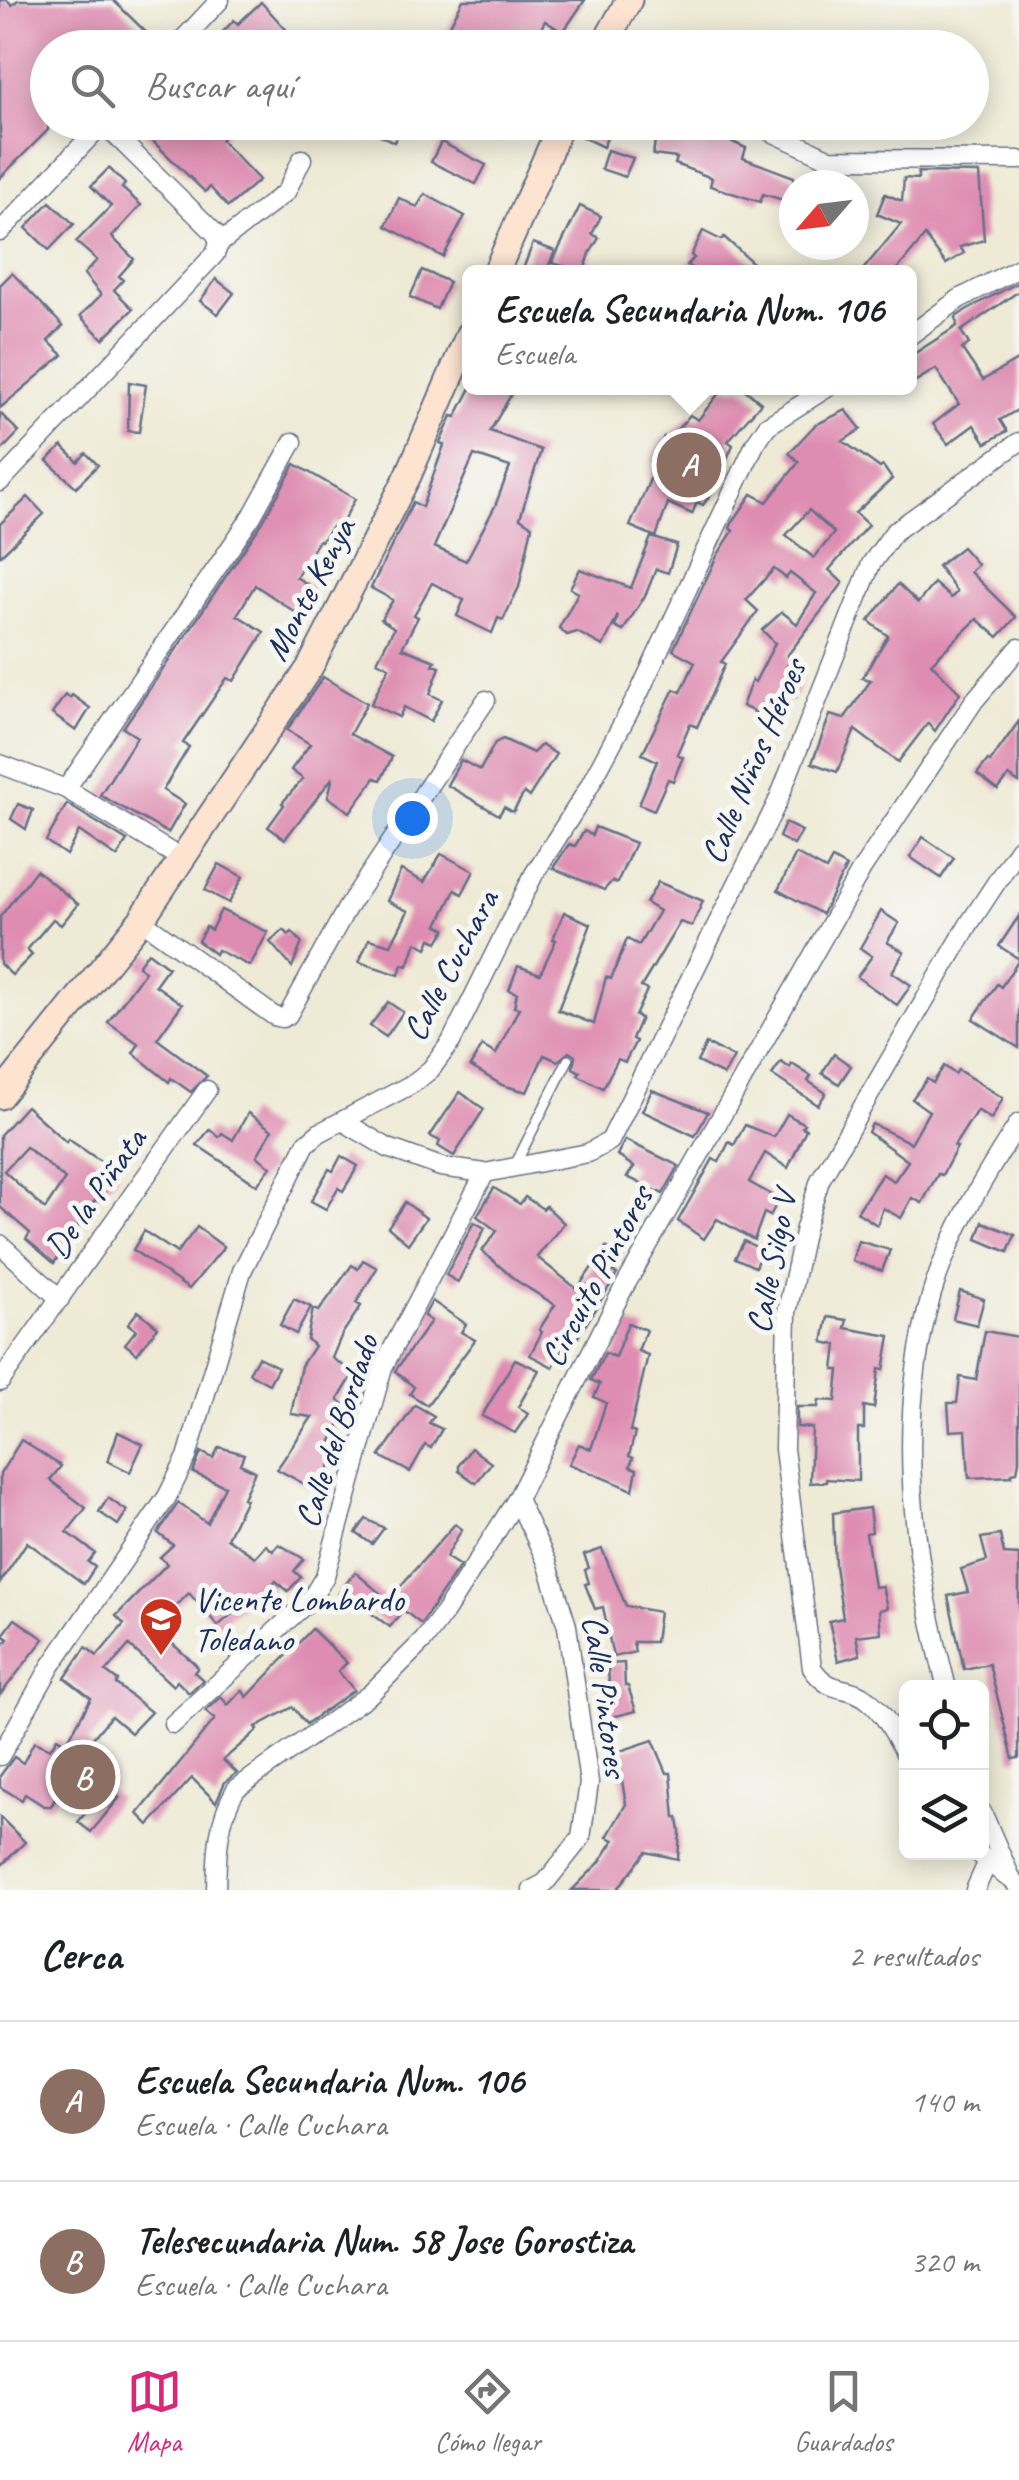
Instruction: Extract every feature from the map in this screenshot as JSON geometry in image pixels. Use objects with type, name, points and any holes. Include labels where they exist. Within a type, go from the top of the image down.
[{"type":"main road","points":[[616,30],[629,0]]},
{"type":"main road","points":[[499,265],[554,140]]},
{"type":"main road","name":"Monte Kenya","points":[[0,1096],[141,920],[310,667],[408,476],[462,350]]},
{"type":"street","points":[[192,30],[220,0]]},
{"type":"street","points":[[0,232],[86,140]]},
{"type":"street","points":[[0,482],[215,254],[216,234],[121,140]]},
{"type":"street","points":[[789,140],[830,159],[1019,160]]},
{"type":"street","points":[[218,244],[286,192],[302,159]]},
{"type":"street","points":[[917,330],[960,299],[1019,268]]},
{"type":"street","name":"Calle Cuchara","points":[[0,1756],[52,1666],[167,1497],[187,1457],[242,1271],[306,1144],[414,1083],[431,1069],[451,1042],[534,874],[585,794],[640,693],[755,444],[782,414],[815,395]]},
{"type":"street","points":[[66,790],[252,516],[294,442]]},
{"type":"street","name":"Calle Niños Héroes","points":[[514,1168],[598,1150],[610,1140],[777,803],[871,564],[894,532],[1019,442]]},
{"type":"street","name":"Circuito Pintores","points":[[216,1890],[218,1831],[225,1807],[236,1789],[370,1694],[424,1640],[516,1499],[622,1291],[862,868],[974,700],[1016,651]]},
{"type":"street","points":[[141,920],[260,1007],[282,1018],[288,1014],[347,908],[486,700]]},
{"type":"street","points":[[0,764],[66,790],[182,860]]},
{"type":"street","name":"Calle Silgo V","points":[[899,1743],[866,1698],[823,1684],[812,1668],[784,1449],[787,1312],[820,1180],[969,924],[1019,848]]},
{"type":"street","name":"De la Piñata","points":[[0,1382],[208,1090]]},
{"type":"street","points":[[344,1122],[388,1148],[441,1168],[485,1173],[514,1168]]},
{"type":"street","points":[[945,1680],[916,1549],[910,1463],[914,1378],[932,1292],[955,1234],[1019,1122]]},
{"type":"street","name":"Calle del Bordado","points":[[172,1724],[311,1600],[325,1576],[382,1367],[485,1173]]},
{"type":"street","points":[[0,1244],[60,1299]]},
{"type":"street","name":"Calle Pintores","points":[[516,1499],[547,1562],[567,1626],[589,1783],[580,1838],[545,1883],[532,1890]]},
{"type":"street","points":[[989,1827],[1015,1883]]},
{"type":"street","points":[[975,1890],[981,1860]]},
{"type":"street","points":[[986,1860],[1015,1883]]},
{"type":"lane","points":[[514,1168],[568,1060]]},
{"type":"building","points":[[0,0],[12,5],[18,0],[113,0],[144,30],[30,30],[30,140],[38,140],[0,178]]},
{"type":"building","points":[[463,0],[585,0],[564,30],[545,21],[540,30],[447,30]]},
{"type":"building","points":[[261,2],[286,30],[225,30],[234,20],[238,24]]},
{"type":"building","points":[[152,140],[221,140],[259,180],[228,207],[210,187],[205,192]]},
{"type":"building","points":[[655,140],[728,140],[746,148],[743,158],[779,171],[779,199],[763,194],[760,202],[710,186],[712,178],[675,164],[677,158],[653,155]]},
{"type":"building","points":[[441,142],[486,165],[476,184],[431,162]]},
{"type":"building","points":[[607,150],[633,158],[625,177],[601,169]]},
{"type":"building","points":[[109,168],[125,184],[122,188],[141,205],[112,237],[134,259],[119,276],[123,280],[114,290],[133,309],[103,339],[80,316],[101,295],[84,274],[97,260],[76,242],[111,206],[91,186]]},
{"type":"building","points":[[918,172],[979,173],[984,240],[960,247],[964,253],[946,264],[925,236],[901,265],[867,265],[901,224],[877,214],[885,194],[902,201],[904,178],[918,179]]},
{"type":"building","points":[[425,194],[465,216],[443,257],[386,226],[399,198],[417,207]]},
{"type":"building","points":[[50,202],[74,224],[49,250],[26,228]]},
{"type":"building","points":[[580,206],[601,216],[592,234],[599,238],[586,265],[552,263]]},
{"type":"building","points":[[703,231],[721,240],[724,237],[752,262],[687,265],[694,258],[691,255]]},
{"type":"building","points":[[533,243],[555,251],[549,265],[525,265]]},
{"type":"building","points":[[422,270],[449,282],[437,309],[410,297]]},
{"type":"building","points":[[12,273],[63,326],[48,341],[63,355],[0,408],[0,285]]},
{"type":"building","points":[[216,279],[234,293],[218,314],[200,301]]},
{"type":"building","points":[[1019,282],[1019,291],[961,331],[969,344],[962,349],[983,380],[1019,359],[1019,409],[1000,420],[1007,431],[986,443],[974,425],[948,444],[933,424],[959,404],[936,369],[917,380],[917,352],[957,326],[956,317]]},
{"type":"building","points":[[129,382],[146,385],[139,432],[128,431]]},
{"type":"building","points":[[467,395],[511,395],[490,431],[541,450],[520,518],[532,526],[519,587],[503,620],[498,618],[492,633],[457,616],[464,600],[432,583],[414,615],[418,617],[402,648],[435,661],[433,665],[440,667],[430,694],[442,700],[431,721],[404,707],[399,717],[371,704],[389,667],[377,661],[394,628],[381,619],[393,600],[371,588],[413,502],[422,507],[452,416],[456,417]],"holes":[[[474,455],[510,467],[466,561],[434,547]]]},
{"type":"building","points":[[718,395],[751,395],[761,403],[728,441],[733,445],[703,505],[697,502],[692,514],[668,503],[656,537],[630,526],[664,437],[668,440],[690,415],[698,420]]},
{"type":"building","points":[[846,410],[861,429],[843,441],[880,468],[883,466],[892,479],[855,513],[868,525],[829,570],[843,583],[787,656],[792,659],[786,667],[801,680],[796,697],[790,694],[778,723],[742,706],[752,680],[755,682],[775,643],[762,630],[782,612],[797,624],[816,593],[790,573],[786,578],[774,569],[746,600],[758,611],[721,662],[725,664],[697,727],[690,724],[677,754],[683,757],[673,781],[668,779],[654,810],[639,804],[657,761],[642,754],[674,689],[681,692],[695,662],[673,650],[717,556],[733,531],[732,523],[752,494],[767,502],[799,462],[789,453],[815,425]],"holes":[[[809,510],[834,533],[814,558],[786,535]]]},
{"type":"building","points":[[0,413],[19,432],[0,452]]},
{"type":"building","points":[[62,446],[78,462],[86,453],[98,465],[76,487],[47,461]]},
{"type":"building","points":[[295,464],[355,499],[341,525],[336,522],[319,540],[296,577],[313,588],[298,614],[255,585],[237,615],[264,632],[234,681],[227,678],[183,743],[189,747],[163,790],[185,804],[168,833],[100,795],[137,737],[123,728],[262,523]]},
{"type":"building","points":[[28,497],[44,514],[0,556],[0,524]]},
{"type":"building","points":[[651,537],[677,545],[668,573],[656,569],[623,631],[615,627],[618,615],[603,646],[577,632],[567,635],[559,628],[578,593],[570,588],[580,569],[631,588]]},
{"type":"building","points":[[962,547],[977,564],[970,572],[1016,617],[998,637],[977,619],[931,663],[960,693],[935,731],[928,723],[898,762],[855,730],[837,772],[812,763],[830,715],[844,719],[871,680],[862,678],[888,636],[869,621],[898,584],[918,603],[934,583],[951,598],[957,592],[938,566]]},
{"type":"building","points":[[323,677],[367,703],[350,734],[392,757],[381,780],[375,778],[350,812],[328,797],[333,777],[285,839],[268,827],[303,779],[291,770],[310,744],[287,730]]},
{"type":"building","points":[[65,695],[72,695],[90,708],[76,731],[52,714]]},
{"type":"building","points":[[1019,721],[1019,783],[1009,776],[998,790],[977,774]]},
{"type":"building","points":[[503,739],[533,753],[541,745],[556,754],[529,797],[524,793],[513,812],[504,807],[499,815],[447,785],[461,760],[480,770],[495,743]]},
{"type":"building","points":[[18,804],[33,810],[26,829],[11,819]]},
{"type":"building","points":[[67,804],[127,841],[117,857],[79,831],[66,855],[46,841]]},
{"type":"building","points":[[785,823],[802,831],[794,845],[779,837]]},
{"type":"building","points":[[595,827],[635,843],[617,883],[612,881],[604,890],[553,868],[569,844],[575,846],[584,831],[592,835]]},
{"type":"building","points":[[923,837],[954,858],[941,878],[910,857]]},
{"type":"building","points":[[441,854],[474,871],[462,894],[455,890],[438,925],[446,929],[438,942],[431,939],[427,948],[416,942],[408,966],[402,964],[399,975],[359,962],[369,939],[391,945],[408,911],[387,901],[401,870],[424,882]]},
{"type":"building","points":[[796,854],[826,870],[832,859],[846,867],[822,914],[778,890]]},
{"type":"building","points":[[219,864],[243,877],[229,903],[205,890]]},
{"type":"building","points":[[36,870],[78,904],[61,925],[53,919],[27,950],[32,955],[12,975],[0,964],[0,917]]},
{"type":"building","points":[[658,882],[703,901],[692,926],[680,922],[641,987],[647,990],[635,1016],[641,1018],[632,1039],[636,1041],[625,1062],[618,1059],[603,1088],[578,1075],[580,1072],[573,1068],[575,1056],[569,1052],[558,1061],[544,1055],[527,1092],[502,1085],[470,1066],[482,1046],[496,1054],[519,1008],[514,1007],[517,993],[509,990],[518,966],[540,974],[564,912],[591,924],[558,1010],[594,1024],[606,977],[611,979],[627,939],[639,945],[659,911],[646,903]]},
{"type":"building","points":[[221,910],[268,932],[250,966],[217,950],[215,954],[198,941],[206,927],[211,930]]},
{"type":"building","points":[[881,911],[899,923],[887,942],[904,952],[892,972],[911,985],[897,1005],[857,977],[872,956],[860,948]]},
{"type":"building","points":[[1019,916],[1019,959],[999,946]]},
{"type":"building","points":[[284,930],[289,935],[292,932],[302,943],[292,967],[270,942]]},
{"type":"building","points":[[148,952],[168,967],[155,985],[182,1004],[157,1039],[207,1076],[191,1092],[171,1078],[169,1082],[133,1053],[139,1044],[108,1022],[145,971],[138,966]]},
{"type":"building","points":[[1019,960],[1019,1048],[973,1019]]},
{"type":"building","points":[[388,1002],[403,1012],[386,1037],[370,1026]]},
{"type":"building","points":[[706,1044],[734,1057],[724,1075],[697,1062]]},
{"type":"building","points":[[834,1054],[851,1066],[839,1084],[822,1073]]},
{"type":"building","points":[[781,1062],[811,1076],[808,1081],[826,1093],[818,1105],[772,1075]]},
{"type":"building","points":[[944,1066],[955,1074],[958,1070],[1003,1098],[991,1119],[977,1110],[922,1203],[912,1198],[901,1218],[883,1208],[877,1225],[857,1212],[882,1174],[894,1181],[908,1161],[868,1132],[872,1124],[911,1143],[929,1111],[912,1099],[927,1079],[933,1083]]},
{"type":"building","points":[[652,1090],[708,1112],[695,1136],[642,1111]]},
{"type":"building","points":[[460,1092],[484,1109],[454,1156],[430,1136]]},
{"type":"building","points":[[26,1106],[66,1142],[68,1139],[118,1173],[90,1207],[54,1263],[26,1239],[30,1233],[0,1207],[0,1135]],"holes":[[[26,1147],[65,1179],[45,1209],[4,1171]]]},
{"type":"building","points":[[248,1113],[272,1130],[257,1156],[271,1167],[257,1185],[197,1145],[210,1129],[219,1137],[222,1133],[233,1140]]},
{"type":"building","points":[[787,1114],[806,1129],[788,1168],[765,1153],[749,1182],[779,1199],[770,1216],[764,1213],[754,1240],[717,1219],[704,1239],[678,1221],[713,1159],[719,1162],[729,1142],[734,1145],[745,1125],[774,1137]]},
{"type":"building","points":[[625,1140],[679,1166],[663,1194],[627,1177],[634,1167],[617,1155]]},
{"type":"building","points":[[341,1156],[358,1166],[326,1209],[311,1201]]},
{"type":"building","points":[[494,1188],[520,1204],[525,1197],[543,1209],[546,1206],[564,1223],[537,1257],[577,1289],[606,1247],[623,1258],[570,1350],[564,1346],[553,1367],[530,1355],[542,1332],[539,1330],[555,1305],[517,1281],[482,1251],[497,1231],[477,1216]]},
{"type":"building","points":[[405,1202],[426,1218],[408,1244],[388,1227]]},
{"type":"building","points":[[474,1222],[485,1228],[458,1282],[446,1275]]},
{"type":"building","points":[[983,1222],[1015,1235],[1008,1252],[977,1239]]},
{"type":"building","points":[[197,1227],[224,1247],[189,1289],[133,1250],[144,1231],[177,1253]]},
{"type":"building","points":[[744,1241],[762,1250],[755,1267],[735,1258]]},
{"type":"building","points":[[858,1241],[890,1250],[882,1271],[852,1261]]},
{"type":"building","points":[[363,1260],[377,1268],[356,1303],[361,1306],[332,1358],[354,1373],[338,1400],[348,1407],[331,1441],[341,1445],[317,1491],[277,1469],[312,1417],[291,1414],[301,1366],[314,1346],[307,1339],[313,1309],[319,1311],[352,1265],[358,1269]]},
{"type":"building","points":[[960,1291],[984,1299],[977,1325],[953,1319]]},
{"type":"building","points":[[294,1299],[311,1307],[296,1334],[280,1325]]},
{"type":"building","points":[[432,1301],[466,1324],[461,1332],[475,1340],[427,1405],[410,1394],[414,1387],[395,1371],[431,1321],[424,1316]]},
{"type":"building","points":[[138,1311],[158,1327],[137,1354],[125,1344],[136,1330],[128,1324]]},
{"type":"building","points":[[828,1317],[847,1320],[845,1328],[890,1336],[884,1370],[879,1369],[874,1408],[864,1406],[864,1429],[858,1429],[858,1481],[826,1479],[810,1483],[812,1428],[797,1427],[797,1407],[818,1407],[819,1400],[836,1401],[837,1345],[823,1342]]},
{"type":"building","points":[[628,1323],[646,1330],[638,1351],[648,1355],[630,1431],[635,1433],[630,1467],[637,1469],[633,1490],[569,1464],[579,1444],[591,1449],[606,1403],[594,1397],[600,1384],[591,1380],[605,1353],[615,1357]]},
{"type":"building","points":[[985,1331],[1019,1337],[1019,1461],[1012,1476],[969,1478],[966,1430],[950,1431],[948,1403],[957,1403],[960,1377],[976,1380]]},
{"type":"building","points":[[258,1357],[278,1367],[269,1384],[249,1373]]},
{"type":"building","points":[[515,1359],[539,1370],[518,1407],[528,1414],[515,1433],[482,1416]]},
{"type":"building","points":[[415,1405],[434,1416],[429,1423],[442,1429],[431,1448],[425,1445],[410,1472],[380,1456]]},
{"type":"building","points":[[118,1432],[143,1444],[130,1472],[108,1461]]},
{"type":"building","points":[[21,1440],[61,1466],[50,1480],[86,1508],[67,1532],[95,1553],[88,1562],[95,1567],[84,1584],[27,1542],[0,1583],[0,1474]]},
{"type":"building","points":[[219,1447],[244,1454],[240,1464],[255,1471],[227,1538],[255,1557],[266,1545],[273,1551],[279,1544],[304,1559],[294,1571],[301,1577],[288,1591],[276,1581],[258,1602],[251,1597],[218,1626],[189,1593],[160,1622],[157,1630],[194,1663],[198,1668],[194,1672],[203,1680],[189,1693],[177,1681],[173,1686],[129,1645],[106,1672],[151,1712],[131,1733],[111,1716],[88,1744],[93,1748],[79,1769],[119,1798],[91,1832],[78,1822],[96,1800],[67,1780],[51,1806],[44,1806],[25,1794],[22,1800],[0,1787],[0,1776],[14,1757],[23,1763],[34,1742],[50,1749],[57,1738],[66,1744],[91,1698],[65,1678],[86,1647],[97,1656],[124,1624],[116,1616],[167,1564],[160,1557],[173,1545],[158,1533],[178,1503],[207,1523],[225,1486],[193,1473],[201,1452],[213,1458]]},
{"type":"building","points":[[471,1448],[491,1463],[476,1483],[459,1471]]},
{"type":"building","points":[[108,1498],[127,1511],[118,1525],[99,1512]]},
{"type":"building","points":[[869,1508],[872,1532],[866,1533],[874,1587],[882,1586],[887,1608],[879,1610],[881,1633],[856,1636],[860,1655],[838,1661],[829,1621],[843,1618],[835,1566],[833,1513]]},
{"type":"building","points":[[366,1519],[384,1528],[372,1544],[356,1533]]},
{"type":"building","points":[[455,1524],[462,1529],[446,1557],[460,1566],[421,1624],[403,1610],[390,1627],[338,1594],[355,1572],[388,1600]]},
{"type":"building","points":[[1000,1535],[1004,1554],[1019,1555],[1019,1758],[1013,1759],[989,1664],[964,1669],[948,1596],[968,1592],[961,1569],[987,1561],[981,1538]]},
{"type":"building","points":[[602,1549],[626,1606],[659,1612],[655,1642],[633,1642],[635,1652],[613,1657],[603,1607],[595,1609],[585,1584],[589,1583],[585,1570],[589,1568],[584,1555]]},
{"type":"building","points":[[15,1619],[44,1639],[0,1695],[0,1649],[8,1639],[3,1635]]},
{"type":"building","points":[[312,1629],[347,1663],[338,1671],[354,1690],[306,1724],[293,1707],[256,1727],[258,1730],[223,1760],[237,1773],[225,1782],[216,1802],[192,1778],[149,1825],[138,1814],[215,1719],[206,1711],[221,1697],[228,1705],[242,1690],[247,1697]]},
{"type":"building","points":[[624,1663],[625,1686],[636,1711],[608,1718],[603,1689],[609,1688],[608,1664]]},
{"type":"building","points":[[653,1740],[667,1773],[671,1773],[680,1832],[678,1859],[646,1852],[617,1890],[572,1890],[599,1863],[614,1840],[607,1837],[626,1804],[617,1752]]},
{"type":"building","points":[[0,1817],[25,1842],[0,1867]]},
{"type":"place","name":"Escuela Secundaria Num. 106","points":[[689,465]]},
{"type":"place","name":"Vicente Lombardo Toledano","points":[[161,1657]]},
{"type":"place","name":"Telesecundaria Num. 58 Jose Gorostiza","points":[[83,1777]]}]
